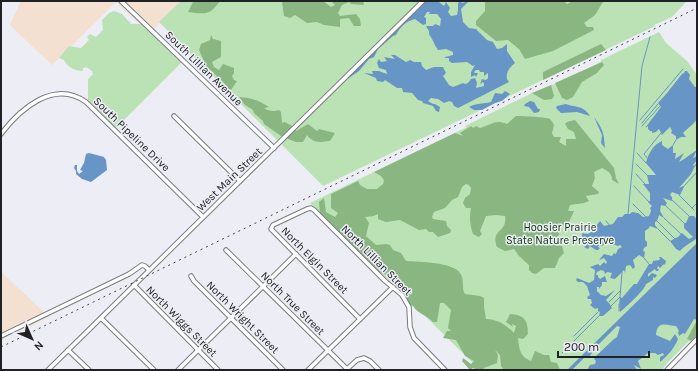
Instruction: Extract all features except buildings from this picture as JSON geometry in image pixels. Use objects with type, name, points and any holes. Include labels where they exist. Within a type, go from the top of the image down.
[{"type":"street","name":"South Lillian Avenue","points":[[121,1],[274,148]]},
{"type":"street","name":"West Main Street","points":[[48,370],[423,1]]},
{"type":"street","name":"South Pipeline Drive","points":[[1,134],[17,116],[38,100],[59,93],[76,96],[86,102],[203,217]]},
{"type":"street","points":[[174,116],[240,181]]},
{"type":"street","name":"North Elgin Street","points":[[310,208],[274,224],[272,228],[273,231],[360,319]]},
{"type":"street","name":"North Lillian Street","points":[[310,208],[314,210],[385,281],[402,295],[408,304],[410,312],[410,327],[414,338],[445,370]]},
{"type":"street","name":"North True Street","points":[[226,250],[346,369]]},
{"type":"street","points":[[178,370],[296,254]]},
{"type":"street","points":[[2,335],[129,274],[142,265],[149,270]]},
{"type":"street","name":"North Wright Street","points":[[191,276],[283,370]]},
{"type":"street","name":"North Wiggs Street","points":[[134,285],[218,370]]},
{"type":"street","points":[[308,370],[393,287]]},
{"type":"street","points":[[101,318],[154,370]]},
{"type":"street","points":[[667,370],[697,339]]},
{"type":"street","points":[[68,350],[89,370]]},
{"type":"street","points":[[346,369],[357,360],[364,358],[379,370]]},
{"type":"shaded area","points":[[21,1],[181,1],[150,33],[116,2],[52,65],[10,25]]},
{"type":"shaded area","points":[[1,272],[49,317],[1,340]]},
{"type":"green space","points":[[181,1],[687,1],[672,17],[654,25],[655,26],[323,186],[159,22]]},
{"type":"green space","points":[[220,1],[210,12],[188,12],[193,2]]},
{"type":"green space","points":[[283,1],[323,1],[331,7],[335,5],[331,1],[363,1],[364,5],[351,4],[349,2],[342,5],[338,13],[340,16],[356,14],[360,19],[361,26],[354,26],[349,18],[340,19],[340,27],[324,25],[317,22],[307,23],[295,15],[290,18],[284,16]]},
{"type":"green space","points":[[485,1],[564,1],[567,4],[573,1],[605,1],[595,15],[584,23],[587,27],[593,27],[594,30],[553,51],[525,59],[519,49],[508,40],[496,41],[476,25],[476,21],[485,11]]},
{"type":"green space","points":[[114,11],[122,14],[131,24],[143,24],[182,62],[116,128],[88,100],[88,79],[93,74],[92,71],[86,67],[83,68],[83,71],[74,69],[69,67],[64,60],[59,58],[69,46],[81,48],[89,40],[87,37],[90,34],[96,37],[103,30],[102,20],[109,13]]},
{"type":"green space","name":"Hoosier Prairie State Nature Preserve","points":[[659,32],[666,43],[687,61],[697,75],[697,333],[662,370],[480,370],[310,203],[467,127],[465,126],[532,93],[534,94],[601,62],[601,60]]},
{"type":"green space","points":[[211,35],[213,39],[221,41],[221,57],[212,62],[214,67],[219,70],[223,64],[234,68],[234,73],[232,76],[234,80],[237,81],[231,90],[227,88],[224,83],[203,63],[204,61],[199,50],[201,44],[210,40]]},
{"type":"green space","points":[[601,44],[606,50],[543,80],[543,72]]},
{"type":"green space","points":[[602,62],[604,65],[597,73],[582,82],[573,97],[567,100],[562,98],[555,83]]},
{"type":"green space","points":[[551,85],[554,96],[552,99],[544,100],[532,93]]},
{"type":"green space","points":[[239,97],[258,101],[269,107],[264,108],[269,110],[279,110],[281,112],[282,123],[285,122],[292,126],[296,131],[308,124],[317,131],[319,129],[335,133],[330,141],[315,141],[307,135],[303,142],[296,142],[281,136],[264,124],[253,110],[245,105]]},
{"type":"green space","points":[[516,116],[550,119],[554,125],[552,133],[554,137],[561,137],[559,142],[566,146],[566,139],[576,139],[574,132],[568,129],[565,124],[575,120],[614,168],[619,184],[612,180],[609,172],[602,168],[594,172],[595,178],[592,186],[599,192],[598,194],[586,196],[589,201],[570,205],[568,211],[574,211],[569,222],[559,228],[559,235],[553,241],[556,243],[561,243],[564,253],[559,258],[555,268],[544,268],[536,274],[532,273],[529,270],[529,265],[514,249],[505,251],[497,247],[495,241],[496,237],[504,225],[505,216],[486,216],[480,231],[482,234],[479,237],[473,234],[470,221],[471,208],[466,208],[463,203],[465,198],[470,194],[471,188],[466,184],[462,187],[458,197],[452,200],[445,208],[434,212],[432,217],[433,219],[446,221],[447,226],[451,230],[450,233],[438,237],[433,232],[429,232],[426,229],[419,230],[400,220],[386,222],[378,219],[378,214],[365,217],[369,223],[366,236],[376,245],[390,245],[393,250],[401,253],[406,261],[435,263],[456,269],[460,273],[463,281],[463,289],[465,294],[484,298],[486,319],[501,323],[514,333],[516,326],[512,324],[513,327],[506,322],[510,314],[522,317],[526,322],[528,334],[523,339],[518,338],[522,355],[531,361],[535,351],[544,355],[549,355],[551,362],[557,363],[560,370],[504,370],[501,366],[500,355],[495,350],[498,355],[497,363],[484,368],[483,370],[473,368],[470,370],[462,361],[463,358],[471,364],[474,361],[465,356],[456,340],[443,338],[447,331],[451,331],[448,328],[451,310],[444,303],[440,303],[437,322],[433,322],[417,311],[410,305],[406,297],[391,281],[393,277],[379,272],[320,214],[319,202],[324,198],[326,212],[335,217],[338,213],[331,208],[331,194],[358,181],[360,185],[367,189],[377,189],[383,184],[384,180],[381,176],[374,172],[455,133],[463,136],[460,133],[471,126],[473,128],[476,126],[480,128],[496,122],[507,124]]},
{"type":"green space","points":[[697,320],[697,335],[691,341],[687,339]]},
{"type":"water","points":[[426,1],[439,1],[444,6],[446,2],[450,8],[448,12],[451,16],[457,15],[458,3],[460,1],[462,3],[469,1],[461,9],[463,22],[469,28],[476,29],[487,40],[493,42],[497,49],[502,48],[507,44],[507,51],[515,63],[508,72],[507,79],[509,82],[458,108],[454,106],[452,102],[449,101],[444,103],[438,99],[431,98],[428,101],[440,107],[439,112],[436,111],[433,106],[418,100],[412,93],[403,92],[402,88],[397,88],[385,80],[383,82],[377,81],[376,78],[364,73],[373,74],[372,71],[379,71],[387,74],[386,70],[379,68],[377,63],[379,59],[381,62],[387,61],[384,57],[395,59],[391,55],[395,55],[406,62],[410,60],[414,62],[421,62],[422,66],[426,70],[434,67],[443,67],[446,73],[443,76],[449,85],[453,87],[463,83],[468,83],[471,79],[475,78],[477,83],[476,88],[484,86],[483,82],[480,84],[482,79],[486,80],[488,78],[488,73],[484,76],[484,72],[476,70],[474,72],[478,73],[476,77],[475,75],[471,77],[471,72],[475,65],[473,66],[467,62],[452,63],[449,61],[449,58],[445,57],[453,55],[453,52],[446,49],[438,50],[426,26],[433,26],[435,24],[440,26],[441,19],[437,14],[429,14],[430,12],[427,12],[424,17],[426,18],[426,24],[423,25],[415,19],[406,23],[401,27],[396,35],[378,49],[374,57],[369,59],[359,71],[346,80],[317,108]]},
{"type":"water","points":[[685,71],[687,71],[690,75],[689,79],[695,87],[697,87],[697,119],[683,133],[686,137],[681,137],[676,140],[676,136],[671,133],[672,131],[670,127],[662,135],[659,129],[652,133],[652,131],[648,129],[648,126],[645,128],[661,107],[658,103]]},
{"type":"water","points":[[505,91],[510,94],[502,101],[482,110],[474,110],[469,107],[491,102],[495,93],[502,94]]},
{"type":"water","points":[[530,101],[534,102],[538,109],[540,109],[539,112],[534,113],[529,107],[524,106]]},
{"type":"water","points":[[566,104],[582,108],[590,116],[577,112],[561,113],[556,108],[557,106]]},
{"type":"water","points":[[594,117],[602,131],[605,148],[601,143],[602,135]]},
{"type":"water","points":[[662,141],[662,145],[668,149],[673,145],[673,153],[676,153],[675,159],[684,153],[679,162],[697,150],[693,158],[697,156],[697,160],[693,165],[695,166],[691,174],[679,188],[685,185],[680,195],[672,192],[670,195],[672,197],[672,201],[663,198],[667,203],[665,206],[661,205],[660,211],[664,218],[659,215],[657,221],[655,222],[658,229],[650,226],[645,231],[647,246],[643,251],[645,252],[644,258],[639,255],[633,260],[635,267],[633,269],[630,265],[626,266],[625,273],[624,270],[615,279],[610,278],[612,273],[607,272],[605,274],[604,271],[601,270],[597,272],[596,275],[598,275],[600,279],[605,276],[607,282],[602,282],[599,289],[599,287],[597,287],[597,291],[601,295],[606,296],[615,290],[606,300],[612,308],[603,316],[599,316],[600,312],[598,311],[598,308],[595,309],[590,305],[592,303],[591,299],[588,299],[587,297],[590,295],[587,286],[583,282],[578,282],[576,280],[577,278],[589,283],[594,280],[595,270],[590,267],[598,264],[600,266],[604,262],[606,264],[607,262],[604,258],[599,260],[604,254],[612,256],[622,247],[620,245],[618,246],[607,242],[602,246],[599,245],[598,247],[600,248],[598,250],[590,246],[588,249],[584,247],[588,243],[586,239],[582,238],[582,233],[588,234],[600,221],[604,226],[613,224],[618,217],[622,217],[625,214],[630,214],[632,212],[638,213],[643,217],[649,216],[651,211],[650,208],[652,206],[648,202],[650,201],[650,193],[643,184],[649,184],[647,175],[656,175],[646,163],[651,150]]},
{"type":"water","points":[[89,153],[104,157],[106,160],[107,170],[91,182],[82,179],[76,174],[74,168],[75,165],[77,165],[77,171],[79,174],[83,171],[80,170],[84,163],[86,154]]},
{"type":"water","points":[[689,216],[694,216],[697,220],[697,238],[680,251],[676,249],[670,241],[682,233],[689,239],[693,237],[684,228],[684,223],[686,223]]},
{"type":"water","points":[[697,243],[697,320],[694,319],[685,334],[683,333],[679,336],[679,331],[676,326],[663,324],[658,327],[656,335],[670,341],[675,334],[678,339],[673,349],[666,357],[660,362],[660,357],[664,355],[663,353],[658,355],[655,353],[648,353],[638,361],[641,369],[634,365],[637,370],[587,370],[590,365],[595,364],[596,361],[594,359],[596,356],[617,337],[620,327],[617,326],[595,348],[590,356],[584,358],[572,370],[567,370]]},
{"type":"water","points":[[659,257],[666,261],[665,265],[664,264],[660,268],[658,266],[658,271],[655,269],[648,274],[648,277],[652,273],[657,275],[655,278],[653,277],[653,280],[646,284],[638,295],[620,312],[620,297],[622,298],[634,284],[637,284],[649,264],[652,264],[653,261],[659,260]]},
{"type":"waterway","points":[[628,214],[642,66],[650,37]]},
{"type":"waterway","points":[[640,120],[683,69]]},
{"type":"waterway","points":[[642,123],[658,104]]},
{"type":"waterway","points":[[642,126],[660,106]]},
{"type":"waterway","points":[[647,158],[644,154],[661,133]]},
{"type":"waterway","points":[[673,145],[676,140]]},
{"type":"waterway","points":[[637,153],[646,163]]},
{"type":"waterway","points":[[636,164],[647,175]]},
{"type":"waterway","points":[[685,185],[697,172]]},
{"type":"waterway","points":[[636,174],[645,184]]},
{"type":"waterway","points":[[634,186],[649,202]]},
{"type":"waterway","points":[[679,195],[694,210]]},
{"type":"waterway","points":[[672,200],[689,216]]},
{"type":"waterway","points":[[692,208],[697,203]]},
{"type":"waterway","points":[[633,204],[646,217]]},
{"type":"waterway","points":[[665,205],[684,223]]},
{"type":"waterway","points":[[664,218],[681,234]]},
{"type":"waterway","points":[[606,221],[610,226]]},
{"type":"waterway","points":[[657,221],[675,239]]},
{"type":"waterway","points":[[658,229],[670,241]]},
{"type":"waterway","points":[[644,258],[649,264]]},
{"type":"waterway","points":[[611,306],[620,297],[622,272]]},
{"type":"waterway","points":[[609,302],[620,291]]},
{"type":"waterway","points":[[619,304],[619,311]]},
{"type":"waterway","points":[[574,336],[598,312]]},
{"type":"waterway","points":[[562,353],[599,316]]},
{"type":"railway","points":[[1,347],[697,8]]}]
